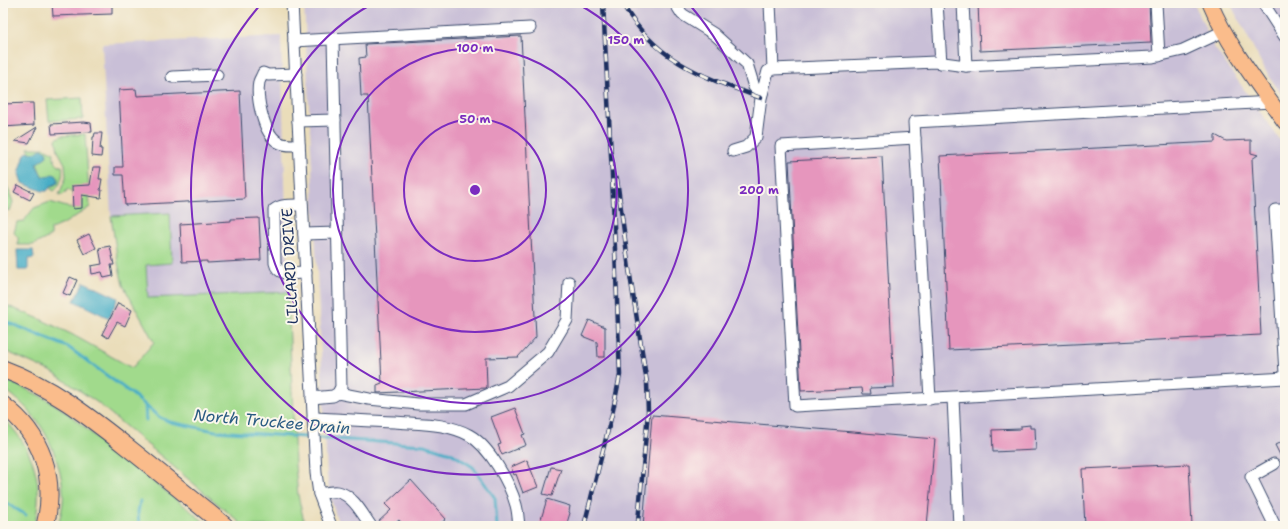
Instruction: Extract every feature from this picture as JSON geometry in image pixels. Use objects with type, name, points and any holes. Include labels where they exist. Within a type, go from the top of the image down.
[{"type":"highway","points":[[3,369],[21,375],[61,397],[128,447],[225,526]]},
{"type":"highway","points":[[3,405],[23,421],[37,442],[46,465],[50,489],[49,513],[45,526]]},
{"type":"main road","points":[[1210,3],[1232,45],[1285,122]]},
{"type":"street","name":"LILLARD DRIVE","points":[[292,3],[316,473],[320,494],[331,526]]},
{"type":"street","points":[[675,3],[682,14],[714,34],[747,64],[754,87],[762,93]]},
{"type":"street","points":[[770,3],[773,69]]},
{"type":"street","points":[[937,3],[941,63]]},
{"type":"street","points":[[963,3],[966,66]]},
{"type":"street","points":[[1156,3],[1159,56]]},
{"type":"street","points":[[1263,3],[1285,37]]},
{"type":"street","points":[[294,41],[530,28]]},
{"type":"street","points":[[734,151],[746,147],[756,137],[762,93],[768,71],[773,69],[941,63],[966,66],[1159,56],[1183,50],[1224,31]]},
{"type":"street","points":[[312,398],[333,396],[338,393],[341,387],[333,39]]},
{"type":"street","points":[[296,74],[263,74],[259,82],[260,111],[264,122],[277,142],[288,145],[299,145]]},
{"type":"street","points":[[172,77],[217,75]]},
{"type":"street","points":[[930,399],[914,122],[1272,102]]},
{"type":"street","points":[[298,121],[335,120]]},
{"type":"street","points":[[915,138],[781,146],[795,406],[1285,378]]},
{"type":"street","points":[[302,205],[282,206],[274,210],[275,263],[276,268],[281,272],[306,273]]},
{"type":"street","points":[[1285,210],[1275,210],[1285,373]]},
{"type":"street","points":[[304,234],[337,233]]},
{"type":"street","points":[[338,393],[369,399],[418,404],[466,404],[508,386],[548,352],[567,320],[569,282]]},
{"type":"street","points":[[953,398],[959,526]]},
{"type":"street","points":[[313,422],[423,424],[445,427],[469,435],[478,441],[485,450],[498,468],[509,488],[516,506],[519,526]]},
{"type":"street","points":[[1274,464],[1251,477],[1275,526]]},
{"type":"street","points":[[320,494],[337,492],[347,496],[371,526]]},
{"type":"shaded area","points":[[304,3],[1194,3],[1214,47],[1285,147],[1285,526],[339,526],[330,496],[327,475]]},
{"type":"shaded area","points":[[1230,3],[1285,3],[1285,100],[1265,70]]},
{"type":"shaded area","points":[[281,36],[288,292],[148,298],[146,264],[172,263],[170,213],[111,216],[102,44]]},
{"type":"green space","points":[[82,98],[83,119],[49,121],[47,100]]},
{"type":"green space","points":[[85,134],[90,207],[65,223],[51,229],[51,236],[33,245],[18,245],[18,237],[14,233],[17,222],[24,221],[34,208],[50,202],[73,209],[74,195],[68,189],[63,195],[59,195],[66,177],[65,164],[58,151],[56,139],[61,136]]},
{"type":"green space","points":[[28,148],[44,148],[54,153],[55,161],[59,166],[62,166],[63,172],[61,179],[54,191],[51,189],[51,186],[55,185],[48,177],[42,176],[37,164],[38,161],[43,160],[34,153],[30,152]]},
{"type":"green space","points":[[4,185],[7,186],[13,202],[10,211],[3,209]]},
{"type":"green space","points":[[170,213],[172,263],[146,265],[148,298],[288,292],[295,465],[298,495],[305,526],[244,526],[98,403],[52,372],[3,350],[3,304],[40,319],[73,335],[132,368],[154,342],[123,285],[111,216]]},
{"type":"green space","points":[[3,379],[40,396],[60,408],[209,526],[58,526],[63,505],[63,494],[61,477],[51,444],[32,414],[14,396],[3,388]]},
{"type":"green space","points":[[3,418],[22,442],[29,454],[34,468],[38,496],[34,526],[3,526]]},
{"type":"water","points":[[41,149],[46,151],[47,156],[36,164],[42,176],[48,177],[52,174],[56,175],[58,178],[58,183],[51,186],[47,191],[42,191],[22,183],[19,174],[25,154],[28,152],[35,153]]},
{"type":"water","points":[[17,250],[33,250],[34,258],[28,259],[28,270],[18,270]]},
{"type":"water","points":[[84,282],[118,298],[109,318],[74,301]]},
{"type":"building","points":[[52,3],[112,3],[112,14],[53,16]]},
{"type":"building","points":[[978,3],[1149,3],[1151,43],[980,51]]},
{"type":"building","points":[[521,36],[536,337],[518,357],[486,358],[486,388],[377,393],[377,385],[382,383],[368,96],[361,96],[359,58],[366,57],[365,44]]},
{"type":"building","points":[[136,89],[137,96],[240,91],[245,199],[125,205],[123,175],[115,175],[115,167],[123,167],[119,90]]},
{"type":"building","points":[[33,103],[34,125],[3,127],[3,104]]},
{"type":"building","points":[[91,123],[92,132],[52,134],[51,124]]},
{"type":"building","points":[[37,127],[29,143],[15,141]]},
{"type":"building","points":[[95,133],[102,133],[100,149],[102,149],[101,157],[92,156],[93,137]]},
{"type":"building","points":[[1215,135],[1226,141],[1251,140],[1251,153],[1258,155],[1252,159],[1261,335],[949,350],[940,156],[1215,142]]},
{"type":"building","points":[[882,156],[894,387],[870,388],[871,394],[863,394],[862,388],[801,391],[789,161]]},
{"type":"building","points":[[93,167],[101,167],[99,179],[102,179],[100,190],[102,190],[101,198],[82,195],[82,208],[73,209],[72,186],[90,185]]},
{"type":"building","points":[[18,185],[34,193],[30,200],[14,192]]},
{"type":"building","points":[[259,218],[261,260],[207,263],[207,261],[182,262],[180,224]]},
{"type":"building","points":[[89,234],[96,248],[84,254],[77,240]]},
{"type":"building","points":[[110,246],[114,265],[111,265],[113,276],[104,278],[102,272],[92,274],[91,266],[102,264],[99,248]]},
{"type":"building","points":[[70,277],[77,280],[70,296],[63,293]]},
{"type":"building","points":[[118,303],[132,310],[125,326],[117,322],[108,338],[102,334]]},
{"type":"building","points":[[589,320],[605,327],[605,357],[598,357],[597,342],[582,336]]},
{"type":"building","points":[[515,408],[525,434],[522,435],[526,445],[502,455],[498,445],[501,444],[491,417]]},
{"type":"building","points":[[652,415],[935,439],[927,526],[643,526]]},
{"type":"building","points":[[1030,425],[1030,428],[1035,428],[1036,450],[993,452],[992,430],[1021,429],[1021,426]]},
{"type":"building","points":[[1285,440],[1285,465],[1275,445]]},
{"type":"building","points":[[527,460],[538,487],[523,493],[516,474],[514,475],[511,467]]},
{"type":"building","points":[[1189,464],[1192,526],[1085,526],[1082,469]]},
{"type":"building","points":[[551,467],[561,469],[552,496],[543,494]]},
{"type":"building","points":[[411,480],[446,519],[438,526],[405,526],[399,520],[392,526],[378,526],[377,523],[391,510],[385,504]]},
{"type":"building","points":[[547,499],[570,506],[570,513],[566,526],[539,526]]},
{"type":"waterway","name":"North Truckee Drain","points":[[3,321],[68,347],[132,394],[159,417],[170,422],[215,431],[424,445],[451,453],[473,467],[495,498],[497,526]]},
{"type":"waterway","points":[[145,404],[146,420]]},
{"type":"waterway","points":[[3,501],[26,515]]},
{"type":"waterway","points":[[139,526],[138,512],[140,501]]},
{"type":"railway","points":[[584,526],[613,410],[620,375],[603,3]]},
{"type":"railway","points":[[622,3],[635,23],[649,39],[681,64],[699,74],[761,98]]},
{"type":"railway","points":[[617,179],[629,269],[647,383],[648,412],[638,522]]}]
